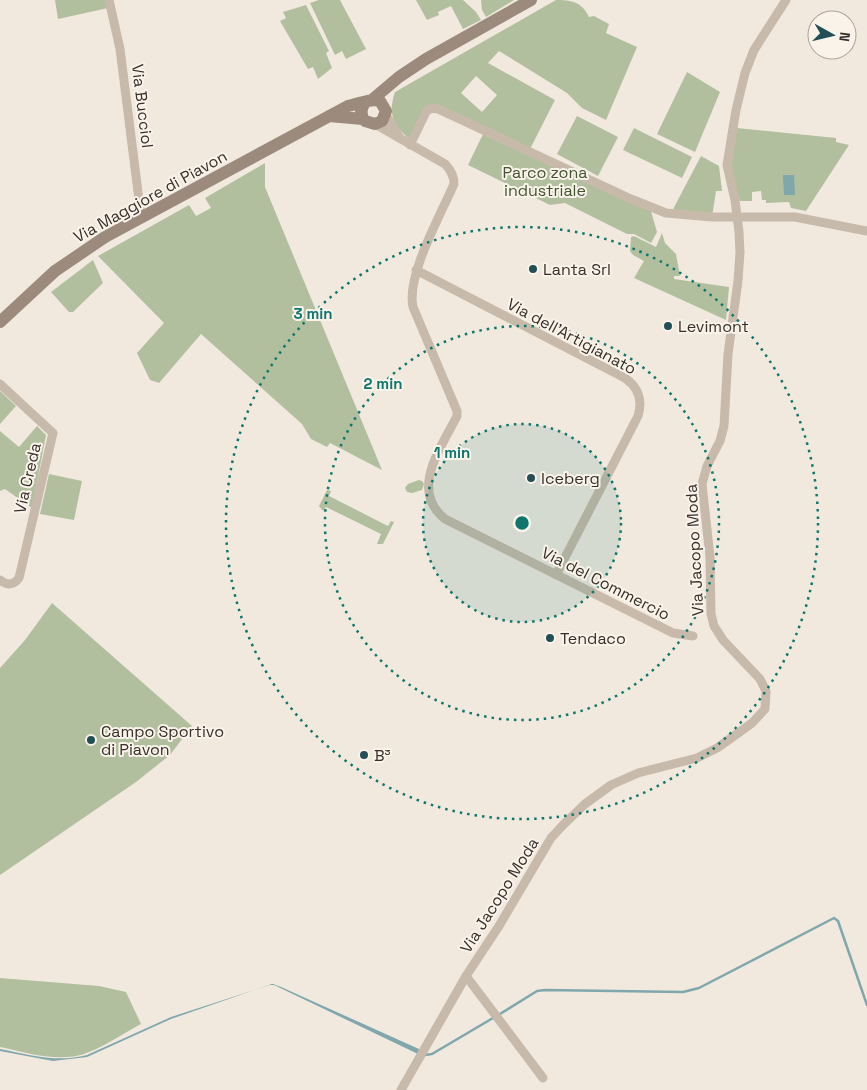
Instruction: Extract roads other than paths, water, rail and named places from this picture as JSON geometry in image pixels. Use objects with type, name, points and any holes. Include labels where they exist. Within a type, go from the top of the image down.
[{"type":"main road","points":[[369,122],[361,110],[377,105],[399,77],[426,59],[531,0]]},
{"type":"main road","name":"Via Maggiore di Piavon","points":[[0,322],[44,280],[65,263],[105,237],[348,106],[377,105]]},
{"type":"main road","points":[[329,116],[369,122],[382,121],[377,105]]},
{"type":"street","name":"Via Bucciol","points":[[109,0],[120,49],[142,216]]},
{"type":"street","name":"Via Jacopo Moda","points":[[401,1090],[466,976],[499,926],[551,838],[585,804],[611,785],[638,773],[697,758],[708,753],[752,723],[765,709],[766,691],[760,679],[723,640],[714,626],[711,614],[710,558],[702,484],[724,426],[728,354],[738,281],[740,252],[737,217],[727,165],[736,110],[745,73],[754,50],[786,0]]},
{"type":"street","name":"Via del Commercio","points":[[377,105],[400,138]]},
{"type":"street","points":[[410,145],[426,112],[431,108],[438,108],[650,208],[666,213],[737,217],[795,217],[867,231]]},
{"type":"street","name":"Via del Commercio","points":[[369,122],[445,164],[450,168],[454,179],[454,184],[416,270],[412,289],[413,306],[457,411],[428,477],[427,490],[431,503],[444,519],[673,633],[693,636]]},
{"type":"street","name":"Via dell'Artigianato","points":[[416,270],[625,378],[638,392],[640,404],[638,416],[556,575]]},
{"type":"street","name":"Via Creda","points":[[0,384],[53,433],[19,578],[16,582],[9,584],[0,580]]},
{"type":"street","points":[[466,976],[543,1078]]},
{"type":"water","points":[[783,175],[794,175],[795,195],[784,195]]},
{"type":"water","points":[[272,984],[419,1049],[418,1054]]},
{"type":"water","points":[[258,989],[171,1019],[87,1057],[53,1061],[0,1051],[0,1049],[54,1058],[87,1055],[171,1017]]},
{"type":"waterway","points":[[500,1014],[537,991],[683,992],[699,988],[834,918],[838,921],[867,1005]]},
{"type":"waterway","points":[[425,1055],[432,1054],[493,1018]]},
{"type":"place","name":"Lanta Srl","points":[[533,269]]},
{"type":"place","name":"Levimont","points":[[668,326]]},
{"type":"place","name":"Iceberg","points":[[531,478]]},
{"type":"place","name":"Tendaco","points":[[550,638]]},
{"type":"place","name":"Campo Sportivo di Piavon","points":[[91,740]]},
{"type":"place","name":"B³","points":[[364,755]]},
{"type":"park label","name":"Parco zona industriale","points":[[545,181]]}]
